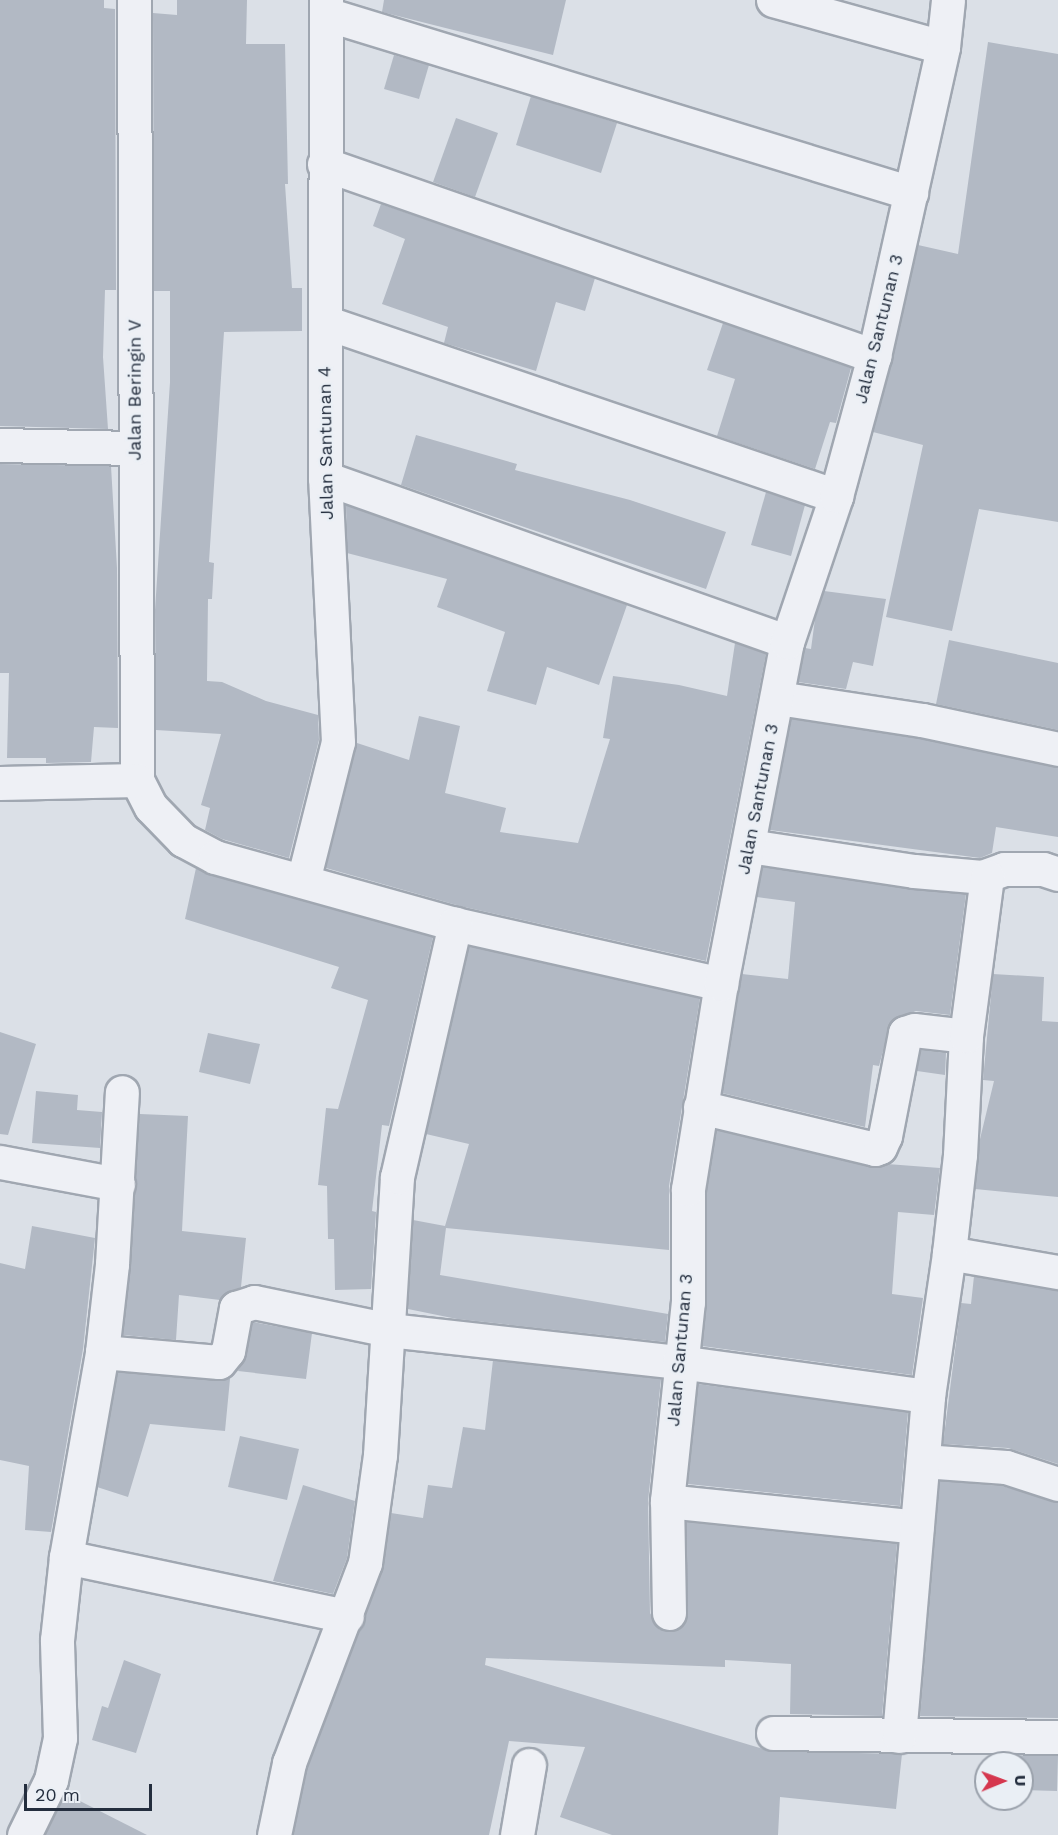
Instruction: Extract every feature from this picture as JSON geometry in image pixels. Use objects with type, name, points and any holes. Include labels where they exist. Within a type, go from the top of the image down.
[{"type":"street","name":"Jalan Beringin V","points":[[134,0],[137,780]]},
{"type":"street","points":[[773,0],[943,47]]},
{"type":"street","name":"Jalan Santunan 3","points":[[669,1613],[667,1501],[679,1362],[688,1302],[688,1189],[721,984],[787,642],[836,496],[874,356],[943,47],[948,0]]},
{"type":"street","points":[[326,7],[911,193]]},
{"type":"street","name":"Jalan Santunan 4","points":[[303,881],[338,742],[325,478],[326,7]]},
{"type":"street","points":[[324,164],[874,356]]},
{"type":"street","points":[[325,322],[836,496]]},
{"type":"street","points":[[0,445],[135,448]]},
{"type":"street","points":[[325,478],[787,642]]},
{"type":"street","points":[[778,698],[922,720],[1058,749]]},
{"type":"street","points":[[0,783],[137,780],[151,807],[183,840],[215,857],[455,924],[721,984]]},
{"type":"street","points":[[749,846],[914,871],[987,876],[1004,869],[1043,869],[1058,874]]},
{"type":"street","points":[[898,1736],[928,1396],[949,1253],[960,1155],[966,1036],[987,876]]},
{"type":"street","points":[[274,1835],[289,1763],[347,1616],[365,1563],[375,1510],[389,1330],[397,1177],[455,924]]},
{"type":"street","points":[[700,1107],[880,1147],[903,1037],[914,1030],[966,1036]]},
{"type":"street","points":[[24,1835],[51,1780],[58,1749],[57,1640],[66,1557],[102,1352],[118,1184],[122,1092]]},
{"type":"street","points":[[0,1162],[118,1184]]},
{"type":"street","points":[[949,1253],[1058,1272]]},
{"type":"street","points":[[102,1352],[219,1362],[228,1351],[236,1308],[247,1302],[389,1330],[679,1362],[928,1396]]},
{"type":"street","points":[[923,1461],[1006,1467],[1058,1484]]},
{"type":"street","points":[[667,1501],[917,1527]]},
{"type":"street","points":[[66,1557],[347,1616]]},
{"type":"street","points":[[773,1733],[1058,1737]]},
{"type":"street","points":[[517,1835],[529,1765]]},
{"type":"building","points":[[0,0],[104,0],[104,8],[115,9],[116,290],[105,290],[103,357],[108,429],[0,426]]},
{"type":"building","points":[[177,0],[247,0],[246,44],[285,44],[288,184],[285,184],[292,288],[302,288],[302,331],[224,332],[209,562],[214,563],[212,599],[208,599],[207,681],[222,682],[266,701],[318,715],[319,740],[289,858],[222,839],[205,830],[210,808],[201,805],[221,734],[156,730],[155,610],[170,382],[170,291],[154,291],[153,13],[177,15]]},
{"type":"building","points":[[384,0],[566,0],[553,55],[382,12]]},
{"type":"building","points":[[988,42],[1058,54],[1058,522],[979,509],[952,631],[886,617],[923,445],[873,432],[918,245],[958,254]]},
{"type":"building","points":[[394,55],[429,65],[419,99],[384,89]]},
{"type":"building","points":[[531,96],[617,123],[601,173],[516,145]]},
{"type":"building","points":[[456,118],[498,133],[475,197],[433,182]]},
{"type":"building","points":[[381,204],[595,278],[585,311],[556,302],[536,371],[444,343],[448,327],[382,304],[405,239],[373,226]]},
{"type":"building","points":[[723,323],[851,368],[836,423],[830,422],[815,469],[717,436],[735,379],[707,370]]},
{"type":"building","points":[[416,435],[517,464],[515,470],[630,500],[726,532],[706,589],[401,485]]},
{"type":"building","points":[[0,464],[111,466],[117,568],[118,728],[94,727],[91,762],[46,763],[46,758],[7,758],[9,673],[0,673]]},
{"type":"building","points":[[766,492],[805,505],[791,556],[751,545]]},
{"type":"building","points":[[346,505],[627,605],[599,685],[547,667],[536,705],[487,691],[505,632],[437,607],[447,579],[347,553]]},
{"type":"building","points":[[824,591],[886,599],[873,666],[853,662],[846,689],[798,682],[805,648],[811,649],[815,619]]},
{"type":"building","points":[[949,640],[1058,663],[1058,730],[936,704]]},
{"type":"building","points":[[735,643],[766,654],[706,961],[460,906],[326,868],[357,743],[409,760],[419,716],[460,726],[445,793],[506,808],[500,832],[578,843],[610,739],[603,738],[613,676],[679,685],[727,696]]},
{"type":"building","points":[[791,719],[919,738],[1058,767],[1058,837],[996,827],[992,853],[980,858],[770,830]]},
{"type":"building","points":[[763,867],[966,894],[950,1015],[916,1011],[891,1021],[879,1066],[873,1065],[865,1127],[722,1093],[742,974],[788,979],[795,902],[757,897]]},
{"type":"building","points":[[196,868],[433,937],[389,1126],[382,1125],[372,1211],[376,1212],[371,1289],[335,1290],[334,1239],[328,1239],[327,1186],[318,1185],[326,1108],[338,1109],[368,1000],[331,988],[339,967],[185,919]]},
{"type":"building","points":[[469,946],[700,998],[669,1186],[669,1250],[446,1228],[440,1275],[668,1314],[665,1342],[457,1319],[408,1309],[413,1220],[445,1226],[469,1144],[426,1134]]},
{"type":"building","points":[[993,974],[1044,977],[1042,1021],[1058,1022],[1058,1197],[975,1189],[980,1139],[994,1081],[983,1080]]},
{"type":"building","points":[[0,1032],[36,1044],[8,1135],[0,1134]]},
{"type":"building","points":[[208,1033],[260,1044],[250,1084],[199,1072]]},
{"type":"building","points":[[921,1050],[946,1053],[945,1075],[917,1071]]},
{"type":"building","points":[[36,1091],[78,1095],[77,1110],[102,1112],[100,1148],[32,1143]]},
{"type":"building","points":[[140,1114],[188,1116],[182,1231],[246,1238],[241,1287],[220,1300],[179,1295],[176,1340],[123,1335]]},
{"type":"building","points":[[716,1130],[871,1167],[887,1164],[940,1168],[934,1215],[898,1212],[892,1294],[923,1298],[912,1375],[702,1346],[707,1302],[707,1191]]},
{"type":"building","points":[[32,1226],[95,1238],[83,1349],[51,1532],[25,1530],[29,1466],[0,1460],[0,1263],[25,1269]]},
{"type":"building","points":[[974,1276],[1058,1290],[1058,1464],[1008,1448],[943,1444],[961,1303],[971,1304]]},
{"type":"building","points":[[252,1322],[312,1333],[306,1379],[238,1371],[246,1354]]},
{"type":"building","points":[[493,1360],[661,1379],[648,1501],[650,1613],[660,1630],[679,1629],[688,1613],[686,1522],[897,1544],[882,1716],[790,1714],[791,1664],[725,1660],[725,1667],[486,1658],[485,1665],[770,1751],[902,1754],[896,1809],[780,1797],[778,1835],[612,1835],[560,1817],[585,1747],[509,1741],[489,1835],[293,1835],[307,1768],[383,1569],[391,1513],[423,1518],[428,1485],[452,1488],[463,1427],[485,1430]]},
{"type":"building","points":[[117,1372],[230,1379],[225,1431],[150,1424],[128,1497],[97,1487]]},
{"type":"building","points":[[698,1384],[908,1412],[900,1506],[688,1484]]},
{"type":"building","points":[[240,1436],[299,1449],[287,1500],[228,1487]]},
{"type":"building","points":[[940,1481],[1002,1486],[1058,1502],[1058,1718],[920,1716]]},
{"type":"building","points":[[303,1485],[355,1501],[347,1558],[333,1594],[273,1581]]},
{"type":"building","points":[[124,1660],[161,1674],[136,1753],[92,1740],[102,1706],[108,1708]]},
{"type":"building","points":[[1034,1756],[1058,1756],[1057,1791],[1034,1790]]},
{"type":"building","points":[[64,1796],[78,1800],[147,1835],[45,1835]]}]
